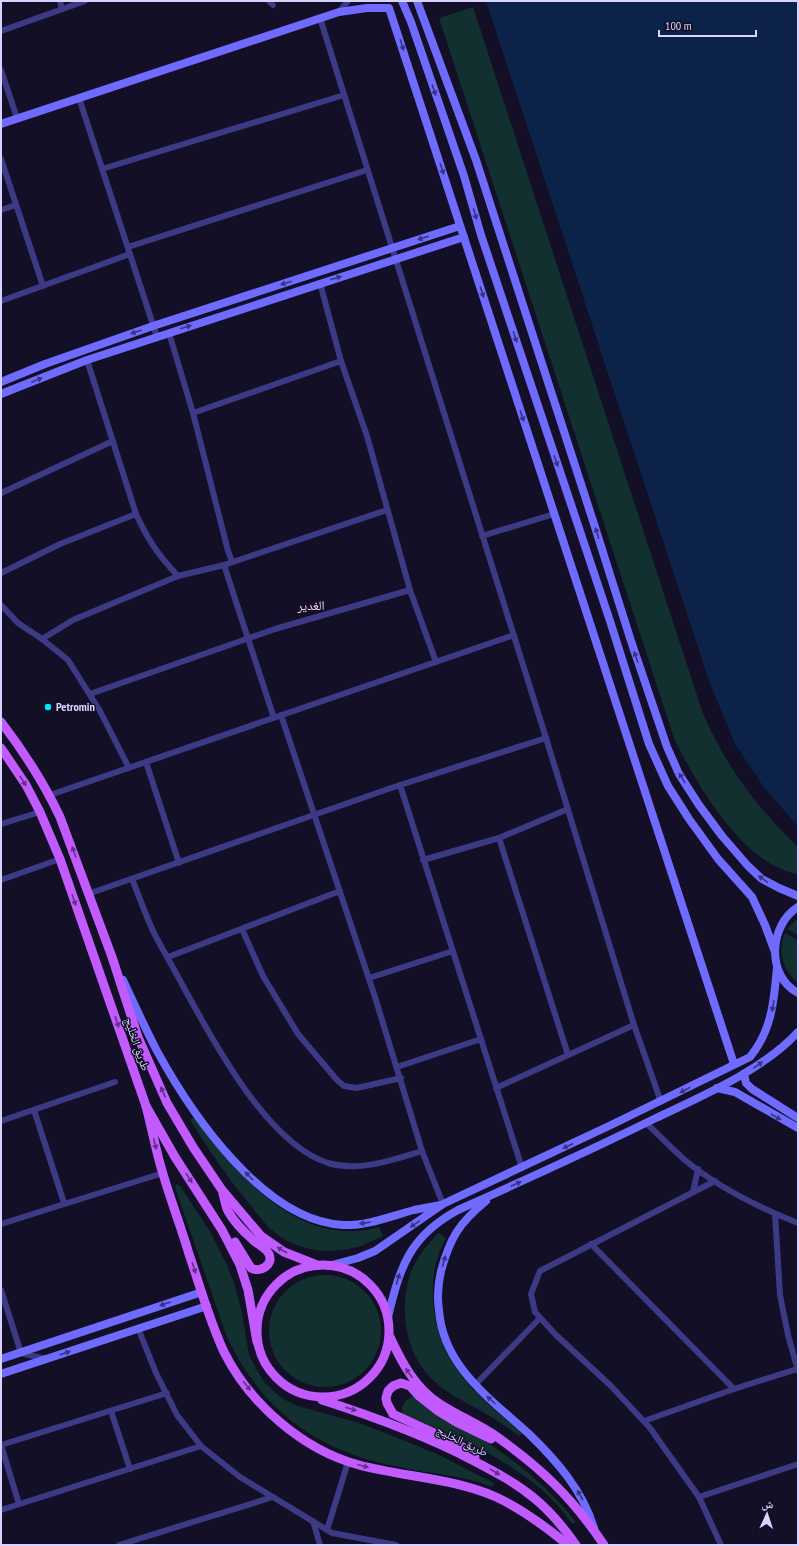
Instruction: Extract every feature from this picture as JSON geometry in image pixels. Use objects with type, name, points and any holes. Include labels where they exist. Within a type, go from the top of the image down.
[{"type":"main road","points":[[402,1],[411,22],[464,176],[481,235],[610,620],[649,744],[668,786],[689,819],[718,859],[752,897],[775,952]]},
{"type":"main road","points":[[417,1],[476,160],[631,641],[667,747],[679,774],[699,805],[722,836],[748,866],[762,879],[798,896]]},
{"type":"main road","points":[[1,124],[339,12],[387,4],[734,1064]]},
{"type":"main road","points":[[1,382],[45,364],[153,326],[460,226]]},
{"type":"main road","points":[[1,394],[87,360],[464,237]]},
{"type":"main road","name":"طريق الخليج","points":[[1,722],[34,769],[50,795],[69,840],[112,957],[138,1037],[167,1103],[193,1147],[222,1190],[261,1236],[284,1252],[317,1265]]},
{"type":"main road","name":"طريق الخليج","points":[[1,748],[26,785],[40,812],[60,859],[146,1106],[175,1157],[232,1247],[240,1265],[248,1290],[257,1342]]},
{"type":"main road","points":[[332,1265],[358,1258],[375,1251],[443,1204],[661,1102],[750,1057],[759,1046],[768,1025],[773,1007],[777,967],[775,952],[776,937],[782,922],[792,910],[798,907]]},
{"type":"main road","points":[[112,957],[158,1052],[196,1112],[233,1160],[272,1197],[308,1217],[326,1223],[344,1225],[363,1224],[443,1204]]},
{"type":"main road","points":[[777,967],[785,981],[798,994]]},
{"type":"main road","points":[[388,1317],[402,1267],[415,1244],[430,1228],[448,1216],[646,1123],[744,1074],[777,1051],[798,1032]]},
{"type":"main road","points":[[744,1074],[746,1083],[752,1089],[798,1118]]},
{"type":"main road","points":[[717,1088],[735,1092],[798,1128]]},
{"type":"main road","points":[[146,1106],[163,1174],[202,1292],[224,1352],[262,1405],[299,1436],[323,1451],[348,1462],[374,1469],[454,1484],[494,1496],[526,1513],[568,1545]]},
{"type":"main road","points":[[204,1201],[218,1217],[251,1268],[255,1270],[262,1269],[267,1266],[270,1256],[268,1252],[253,1240],[228,1211],[222,1190]]},
{"type":"main road","points":[[496,1193],[465,1220],[448,1248],[438,1282],[439,1317],[446,1342],[458,1365],[475,1386],[530,1435],[573,1483],[587,1508],[595,1531]]},
{"type":"main road","points":[[332,1265],[357,1273],[370,1283],[380,1295],[387,1309],[390,1337],[389,1345],[382,1363],[370,1379],[353,1391],[334,1397],[313,1397],[293,1390],[276,1378],[264,1362],[257,1342],[257,1322],[262,1303],[273,1287],[288,1274],[307,1266],[332,1265]]},
{"type":"main road","points":[[1,1359],[202,1292]]},
{"type":"main road","points":[[1,1374],[207,1306]]},
{"type":"main road","name":"طريق الخليج","points":[[390,1337],[404,1366],[420,1387],[444,1406],[479,1425],[546,1476],[562,1490],[577,1507],[604,1545]]},
{"type":"main road","points":[[482,1465],[471,1452],[454,1442],[393,1414],[389,1410],[387,1403],[386,1398],[388,1391],[393,1386],[401,1383],[410,1386],[438,1411],[456,1422],[507,1445]]},
{"type":"main road","name":"طريق الخليج","points":[[313,1397],[399,1426],[430,1439],[482,1465],[510,1481],[533,1497],[550,1513],[567,1532],[576,1545]]},
{"type":"street","points":[[60,1],[62,9]]},
{"type":"street","points":[[1,31],[85,1]]},
{"type":"street","points":[[339,12],[348,1]]},
{"type":"street","points":[[320,18],[514,635],[634,1025],[661,1102]]},
{"type":"street","points":[[1,70],[17,118]]},
{"type":"street","points":[[102,169],[344,95]]},
{"type":"street","points":[[79,98],[157,337]]},
{"type":"street","points":[[1,158],[43,286]]},
{"type":"street","points":[[128,247],[367,170]]},
{"type":"street","points":[[1,210],[16,205]]},
{"type":"street","points":[[1,300],[130,254]]},
{"type":"street","points":[[320,283],[341,362],[367,436],[410,590],[436,662]]},
{"type":"street","points":[[169,333],[193,413],[228,551],[232,561]]},
{"type":"street","points":[[87,360],[136,514],[147,537],[159,556],[178,576]]},
{"type":"street","points":[[193,413],[341,362]]},
{"type":"street","points":[[1,493],[113,441]]},
{"type":"street","points":[[42,639],[73,620],[178,576],[224,565],[232,561],[387,510]]},
{"type":"street","points":[[1,573],[60,544],[136,514]]},
{"type":"street","points":[[482,536],[554,514]]},
{"type":"street","points":[[224,565],[274,718]]},
{"type":"street","points":[[90,694],[274,629],[410,590]]},
{"type":"street","points":[[1,605],[18,623],[42,639],[68,660],[100,711],[129,768]]},
{"type":"street","points":[[50,795],[514,635]]},
{"type":"street","points":[[281,715],[369,978],[401,1078],[422,1151],[443,1204]]},
{"type":"street","points":[[88,894],[400,785],[546,738]]},
{"type":"street","points":[[146,762],[179,863]]},
{"type":"street","points":[[400,785],[522,1168]]},
{"type":"street","points":[[423,860],[499,838],[568,809]]},
{"type":"street","points":[[1,824],[40,812]]},
{"type":"street","points":[[499,838],[568,1055]]},
{"type":"street","points":[[1,880],[60,859]]},
{"type":"street","points":[[132,879],[155,935],[214,1044],[241,1083],[271,1120],[293,1143],[311,1156],[329,1163],[346,1166],[367,1166],[422,1151]]},
{"type":"street","points":[[168,957],[340,891]]},
{"type":"street","points":[[242,929],[263,976],[298,1034],[337,1080],[344,1086],[357,1088],[401,1078]]},
{"type":"street","points":[[369,978],[452,951]]},
{"type":"street","points":[[496,1088],[634,1025]]},
{"type":"street","points":[[397,1067],[481,1039]]},
{"type":"street","points":[[1,1121],[115,1082]]},
{"type":"street","points":[[34,1110],[64,1203]]},
{"type":"street","points":[[646,1123],[686,1161],[715,1181],[775,1214],[798,1224]]},
{"type":"street","points":[[693,1192],[698,1169]]},
{"type":"street","points":[[1,1224],[64,1203],[163,1174]]},
{"type":"street","points":[[715,1181],[540,1271],[531,1294],[535,1312],[540,1318],[555,1334],[612,1386],[644,1421],[699,1497],[721,1545]]},
{"type":"street","points":[[644,1421],[734,1389],[798,1370],[780,1295],[775,1214]]},
{"type":"street","points":[[591,1244],[734,1389]]},
{"type":"street","points":[[1,1290],[21,1353],[46,1359]]},
{"type":"street","points":[[475,1386],[540,1318]]},
{"type":"street","points":[[138,1328],[177,1415],[201,1446],[240,1477],[332,1533],[371,1542],[396,1545]]},
{"type":"street","points":[[19,1504],[1,1445],[166,1393]]},
{"type":"street","points":[[111,1411],[130,1469]]},
{"type":"street","points":[[1,1510],[201,1446]]},
{"type":"street","points":[[328,1530],[348,1462]]},
{"type":"street","points":[[699,1497],[798,1464]]},
{"type":"street","points":[[119,1545],[273,1497]]},
{"type":"street","points":[[313,1521],[320,1545]]},
{"type":"street","points":[[144,1537],[147,1545]]},
{"type":"green space","points":[[473,7],[702,711],[731,767],[755,801],[798,847],[798,874],[778,868],[759,856],[741,840],[724,820],[695,778],[674,738],[439,18]]},
{"type":"green space","points":[[798,918],[798,935],[787,929]]},
{"type":"green space","points":[[785,933],[798,940],[798,983],[785,967],[783,960],[782,947]]},
{"type":"green space","points":[[194,1117],[229,1161],[250,1183],[272,1202],[296,1217],[322,1228],[350,1231],[379,1227],[383,1236],[361,1246],[350,1249],[327,1251],[304,1248],[283,1239],[263,1222],[225,1172],[190,1120]]},
{"type":"green space","points":[[176,1184],[180,1186],[211,1233],[227,1265],[235,1286],[242,1313],[249,1355],[265,1383],[283,1399],[298,1406],[359,1423],[413,1444],[439,1455],[492,1482],[494,1484],[492,1487],[458,1477],[371,1460],[344,1451],[319,1439],[296,1424],[276,1407],[257,1387],[241,1364],[227,1337],[175,1188]]},
{"type":"green space","points":[[439,1233],[446,1239],[437,1259],[434,1273],[433,1295],[435,1318],[441,1339],[449,1357],[460,1374],[473,1390],[522,1433],[519,1436],[503,1424],[453,1395],[435,1382],[417,1359],[411,1345],[405,1316],[407,1286],[411,1272],[419,1256],[426,1246]]},
{"type":"green space","points":[[325,1275],[346,1279],[365,1291],[377,1310],[381,1331],[377,1352],[365,1371],[346,1383],[325,1387],[304,1383],[285,1371],[273,1352],[269,1331],[273,1310],[285,1291],[304,1279]]},
{"type":"green space","points":[[414,1396],[480,1438],[521,1467],[540,1483],[576,1522],[572,1524],[557,1505],[539,1487],[496,1458],[473,1445],[403,1414],[402,1408],[404,1403]]},
{"type":"water","points":[[486,1],[798,1],[798,826],[765,789],[735,744],[709,681]]},
{"type":"place","name":"Petromin","points":[[48,707]]},
{"type":"district","name":"الغدير","points":[[311,605]]}]
